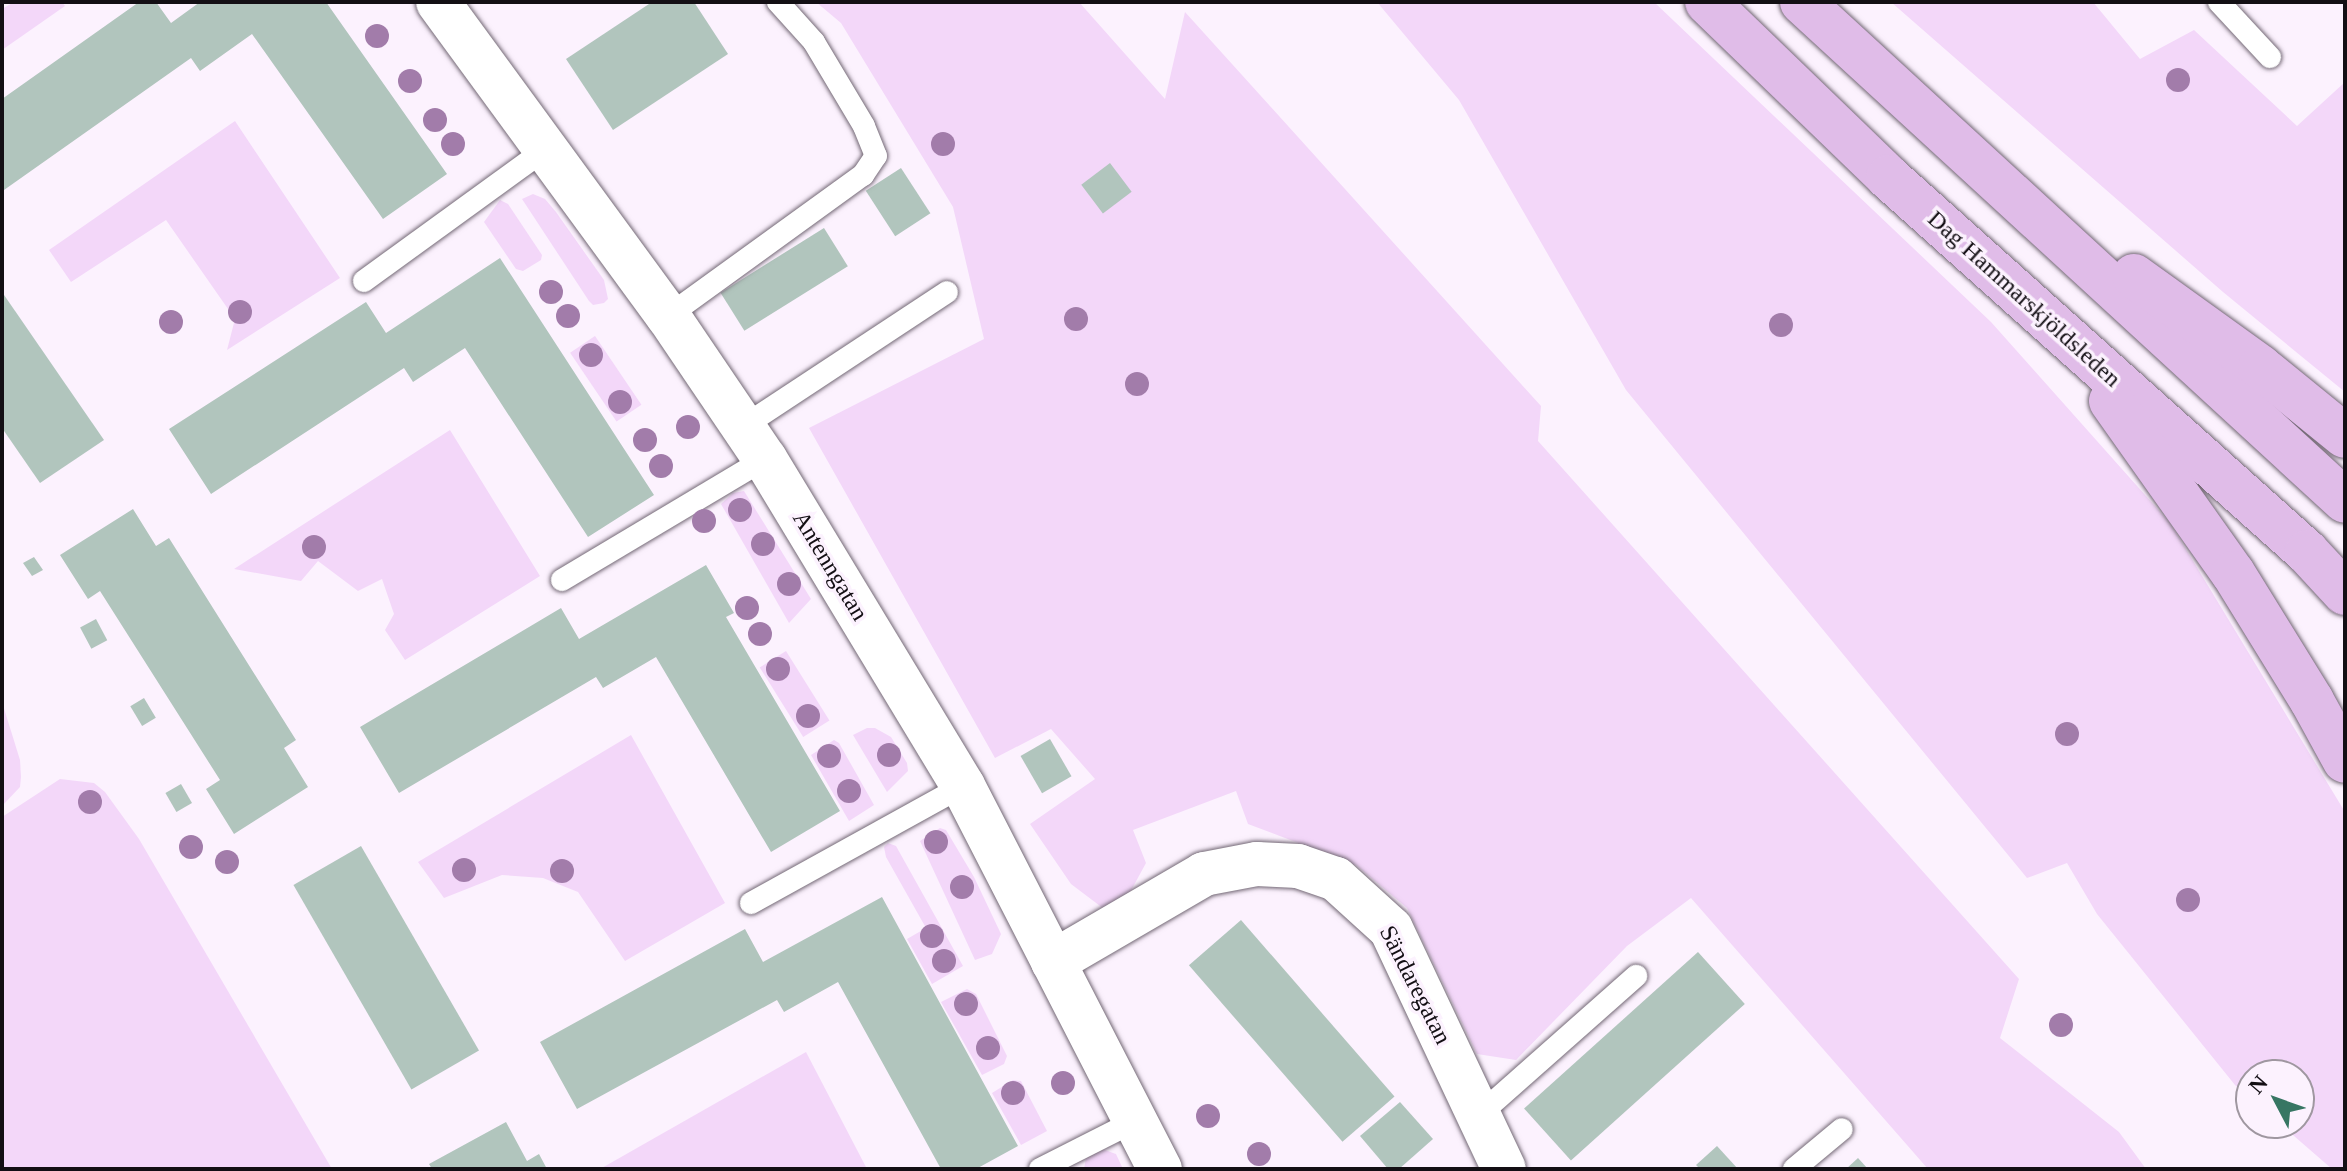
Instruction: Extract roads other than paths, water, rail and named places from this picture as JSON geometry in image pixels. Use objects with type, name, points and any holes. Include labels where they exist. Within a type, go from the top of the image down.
[{"type":"main road","name":"Dag Hammarskjöldsleden","points":[[1707,2],[1888,177],[2307,552],[2345,593]]},
{"type":"main road","points":[[1802,2],[2345,501]]},
{"type":"main road","points":[[2028,208],[2161,293],[2345,436]]},
{"type":"main road","points":[[2065,337],[2233,573],[2345,761]]},
{"type":"street","name":"Antenngatan","points":[[438,2],[668,316],[755,442],[963,786],[1160,1169]]},
{"type":"street","name":"Sändaregatan","points":[[1053,962],[1204,874],[1257,864],[1298,866],[1336,879],[1391,929],[1504,1169]]},
{"type":"lane","points":[[668,316],[863,175],[876,156],[864,126],[814,42],[778,2]]},
{"type":"lane","points":[[2219,2],[2270,57]]},
{"type":"lane","points":[[364,281],[546,149]]},
{"type":"lane","points":[[562,580],[755,442],[947,292]]},
{"type":"lane","points":[[751,903],[963,786]]},
{"type":"lane","points":[[1479,1115],[1636,976]]},
{"type":"lane","points":[[1040,1169],[1137,1120]]},
{"type":"lane","points":[[1794,1169],[1842,1129]]}]
